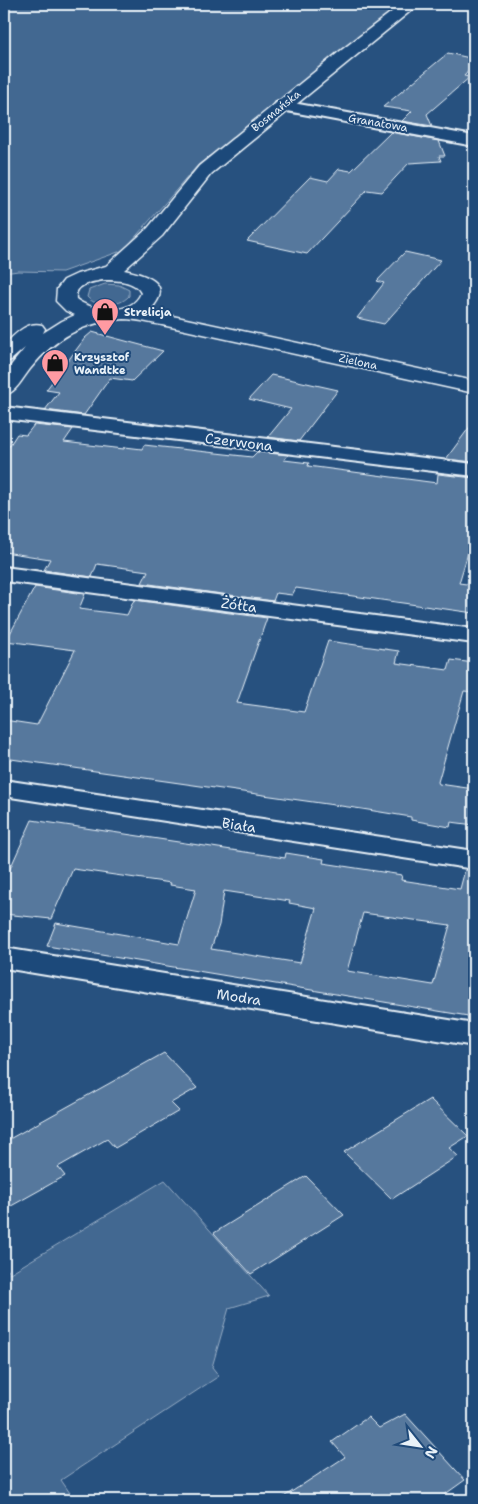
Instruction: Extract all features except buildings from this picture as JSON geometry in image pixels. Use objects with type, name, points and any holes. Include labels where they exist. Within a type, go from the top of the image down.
[{"type":"street","name":"Bosmańska","points":[[103,274],[113,270],[155,232],[205,170],[282,106],[411,4]]},
{"type":"street","name":"Granatowa","points":[[282,106],[474,140]]},
{"type":"street","name":"Bosmańska","points":[[146,287],[143,263],[155,232]]},
{"type":"street","points":[[4,389],[33,351],[47,339],[76,323],[100,315],[123,313],[143,305],[146,287],[124,275],[103,274],[80,279],[66,289],[64,295],[69,305],[82,312],[100,315]]},
{"type":"street","name":"Zielona","points":[[146,287],[158,302],[242,337]]},
{"type":"street","points":[[4,356],[54,315],[66,301]]},
{"type":"street","name":"Zielona","points":[[123,313],[148,316],[474,387]]},
{"type":"street","name":"Czerwona","points":[[4,413],[474,470]]},
{"type":"street","name":"Żółta","points":[[4,574],[474,636]]},
{"type":"street","name":"Biała","points":[[4,788],[474,860]]},
{"type":"street","name":"Modra","points":[[4,958],[474,1035]]},
{"type":"shaded area","points":[[4,4],[406,4],[198,165],[124,250],[62,272],[18,271],[4,273]]},
{"type":"shaded area","points":[[105,284],[119,285],[129,290],[129,296],[125,300],[108,305],[96,303],[87,297],[89,290]]},
{"type":"shaded area","points":[[165,1180],[269,1296],[229,1308],[212,1367],[219,1376],[61,1480],[74,1499],[4,1500],[4,1265],[10,1273]]},
{"type":"place","name":"Strelicja","points":[[105,336]]},
{"type":"place","name":"Krzysztof Wandtke","points":[[55,387]]}]
